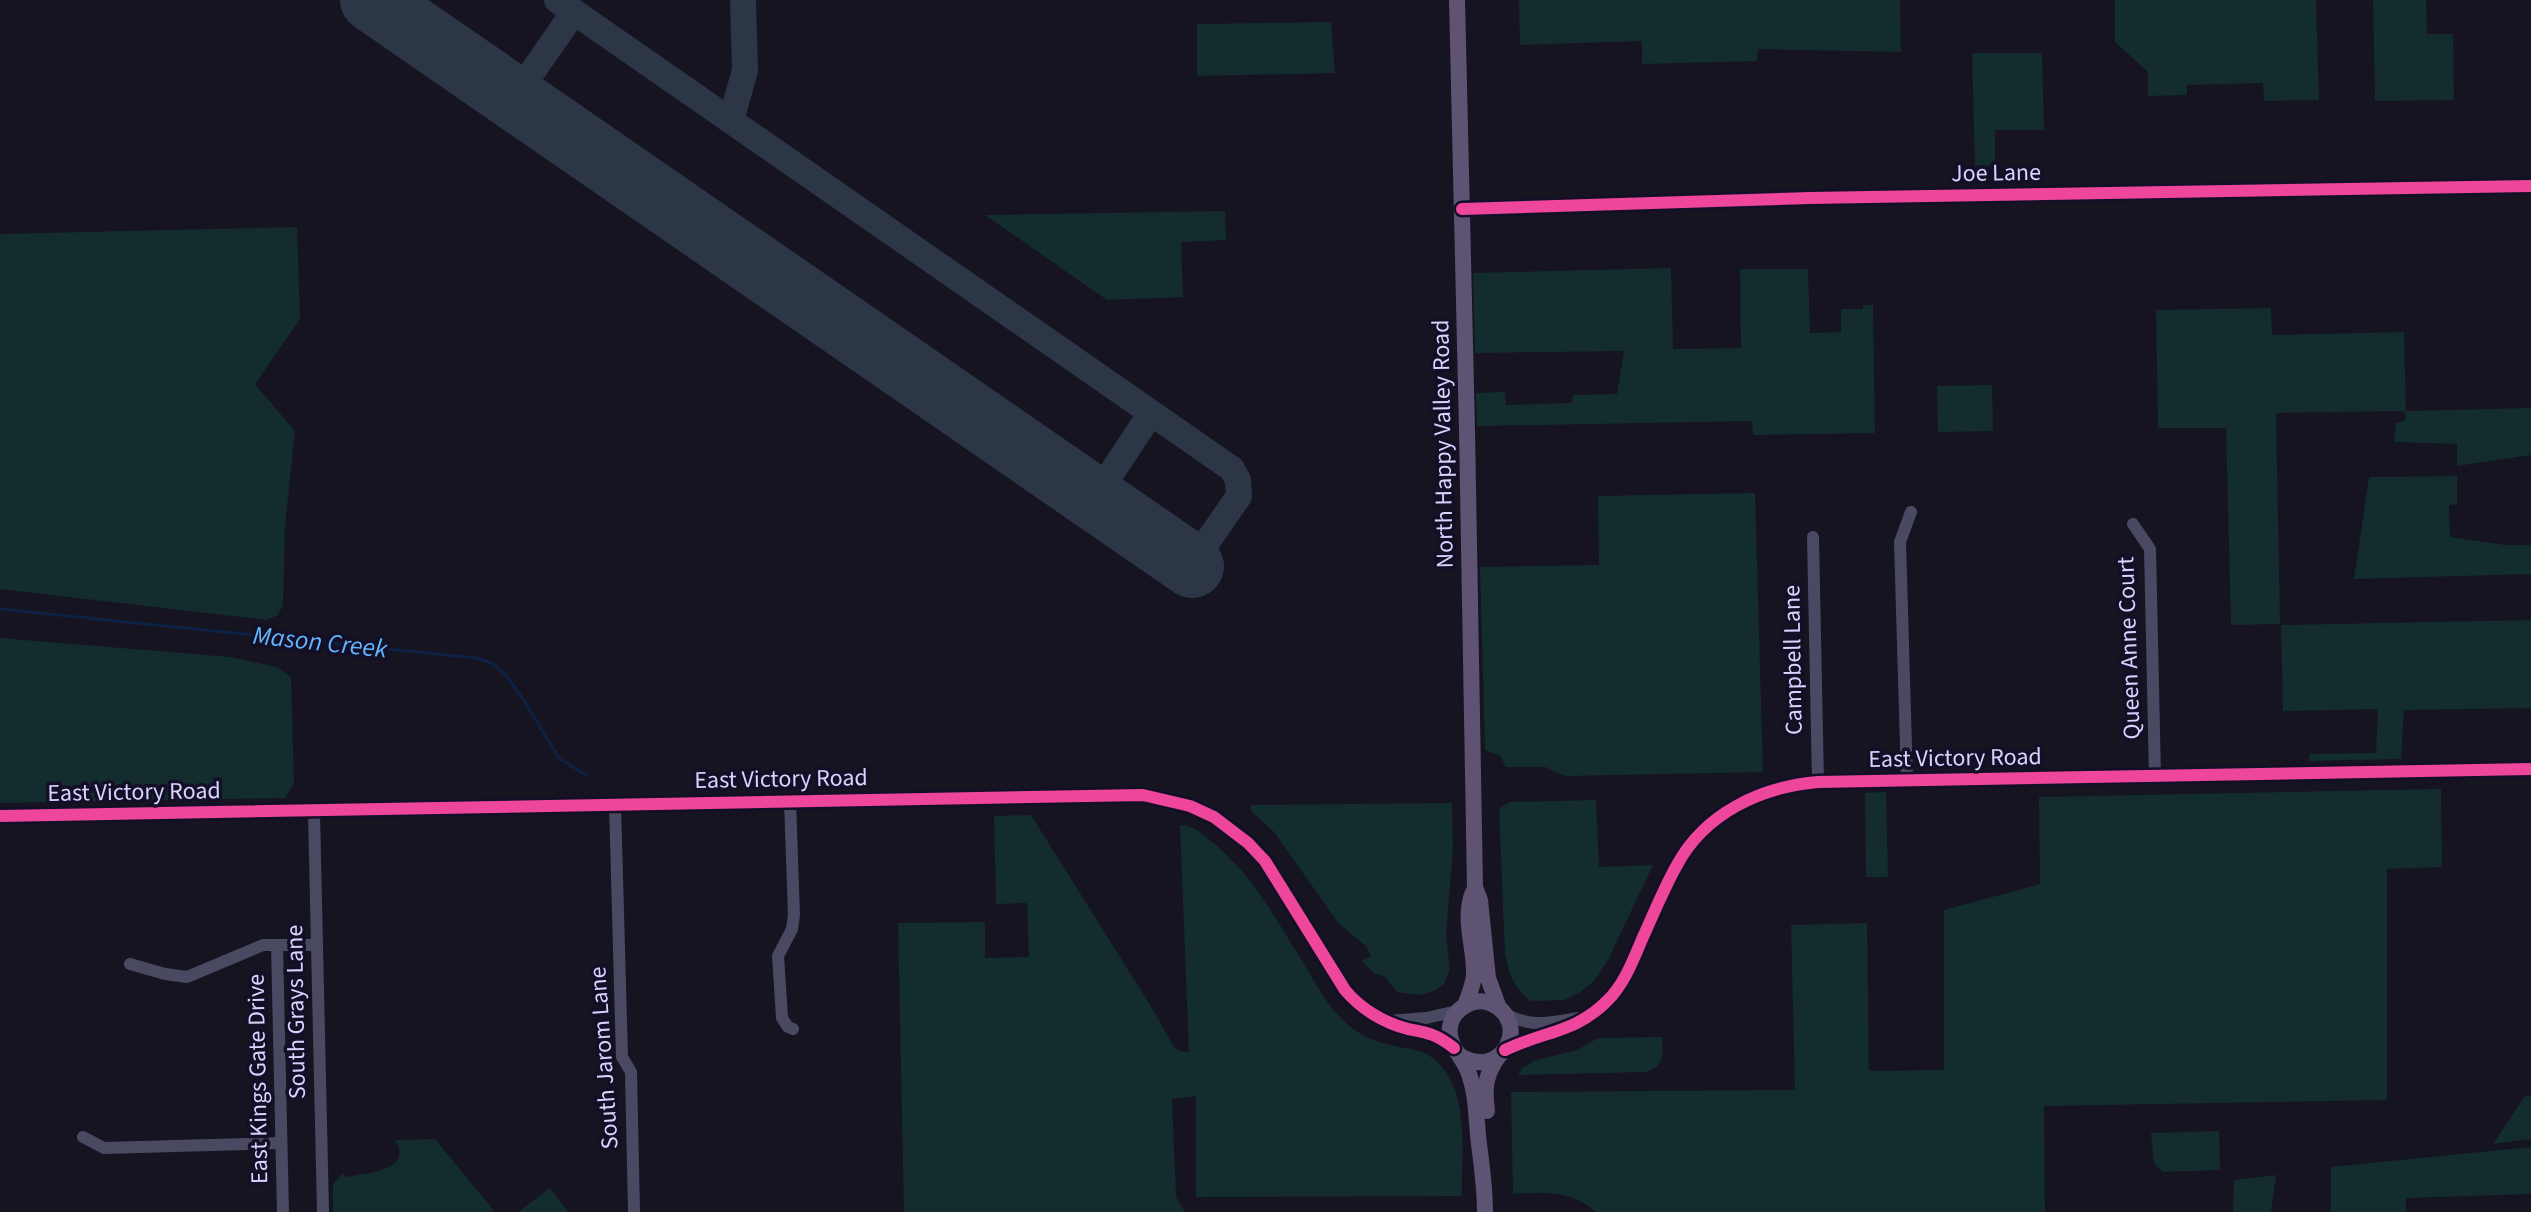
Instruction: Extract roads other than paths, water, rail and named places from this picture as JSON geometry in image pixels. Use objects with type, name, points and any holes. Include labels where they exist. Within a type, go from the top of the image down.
[{"type":"main road","name":"North Happy Valley Road","points":[[1457,0],[1475,887],[1480,900],[1484,962],[1502,1011]]},
{"type":"main road","name":"North Happy Valley Road","points":[[1461,1008],[1472,989],[1474,975],[1469,915],[1475,887]]},
{"type":"main road","points":[[1484,1172],[1489,1136],[1485,1084],[1490,1068],[1502,1053],[1511,1030],[1502,1011],[1484,1002],[1461,1008],[1449,1029],[1473,1087],[1484,1172],[1485,1212]]},
{"type":"main road","points":[[1457,1052],[1478,1063],[1489,1062],[1502,1053]]},
{"type":"street","name":"Joe Lane","points":[[1462,209],[1825,198],[2531,186]]},
{"type":"street","points":[[1907,781],[1900,542],[1911,512]]},
{"type":"street","name":"Queen Anne Court","points":[[2133,524],[2150,549],[2155,776]]},
{"type":"street","name":"Campbell Lane","points":[[1813,537],[1818,782]]},
{"type":"street","name":"East Victory Road","points":[[1502,1053],[1532,1038],[1576,1026],[1611,998],[1625,977],[1678,863],[1708,827],[1749,798],[1793,784],[2531,769]]},
{"type":"street","name":"East Victory Road","points":[[0,816],[1143,795],[1190,806],[1214,817],[1237,833],[1265,861],[1345,990],[1359,1006],[1406,1028],[1431,1033],[1457,1052]]},
{"type":"street","points":[[790,801],[794,915],[792,929],[778,956],[782,1018],[793,1029]]},
{"type":"street","name":"South Jarom Lane","points":[[615,804],[622,1057],[631,1072],[634,1212]]},
{"type":"street","name":"South Grays Lane","points":[[314,812],[323,1212]]},
{"type":"street","points":[[130,964],[187,977],[263,945],[317,945]]},
{"type":"street","name":"East Kings Gate Drive","points":[[277,945],[283,1212]]},
{"type":"street","points":[[1390,1021],[1426,1018],[1461,1008]]},
{"type":"street","points":[[1502,1011],[1530,1024],[1585,1018]]},
{"type":"street","points":[[83,1137],[104,1148],[281,1143]]},
{"type":"waterway","name":"Mason Creek","points":[[0,609],[476,658],[492,663],[506,675],[559,758],[586,775]]}]
